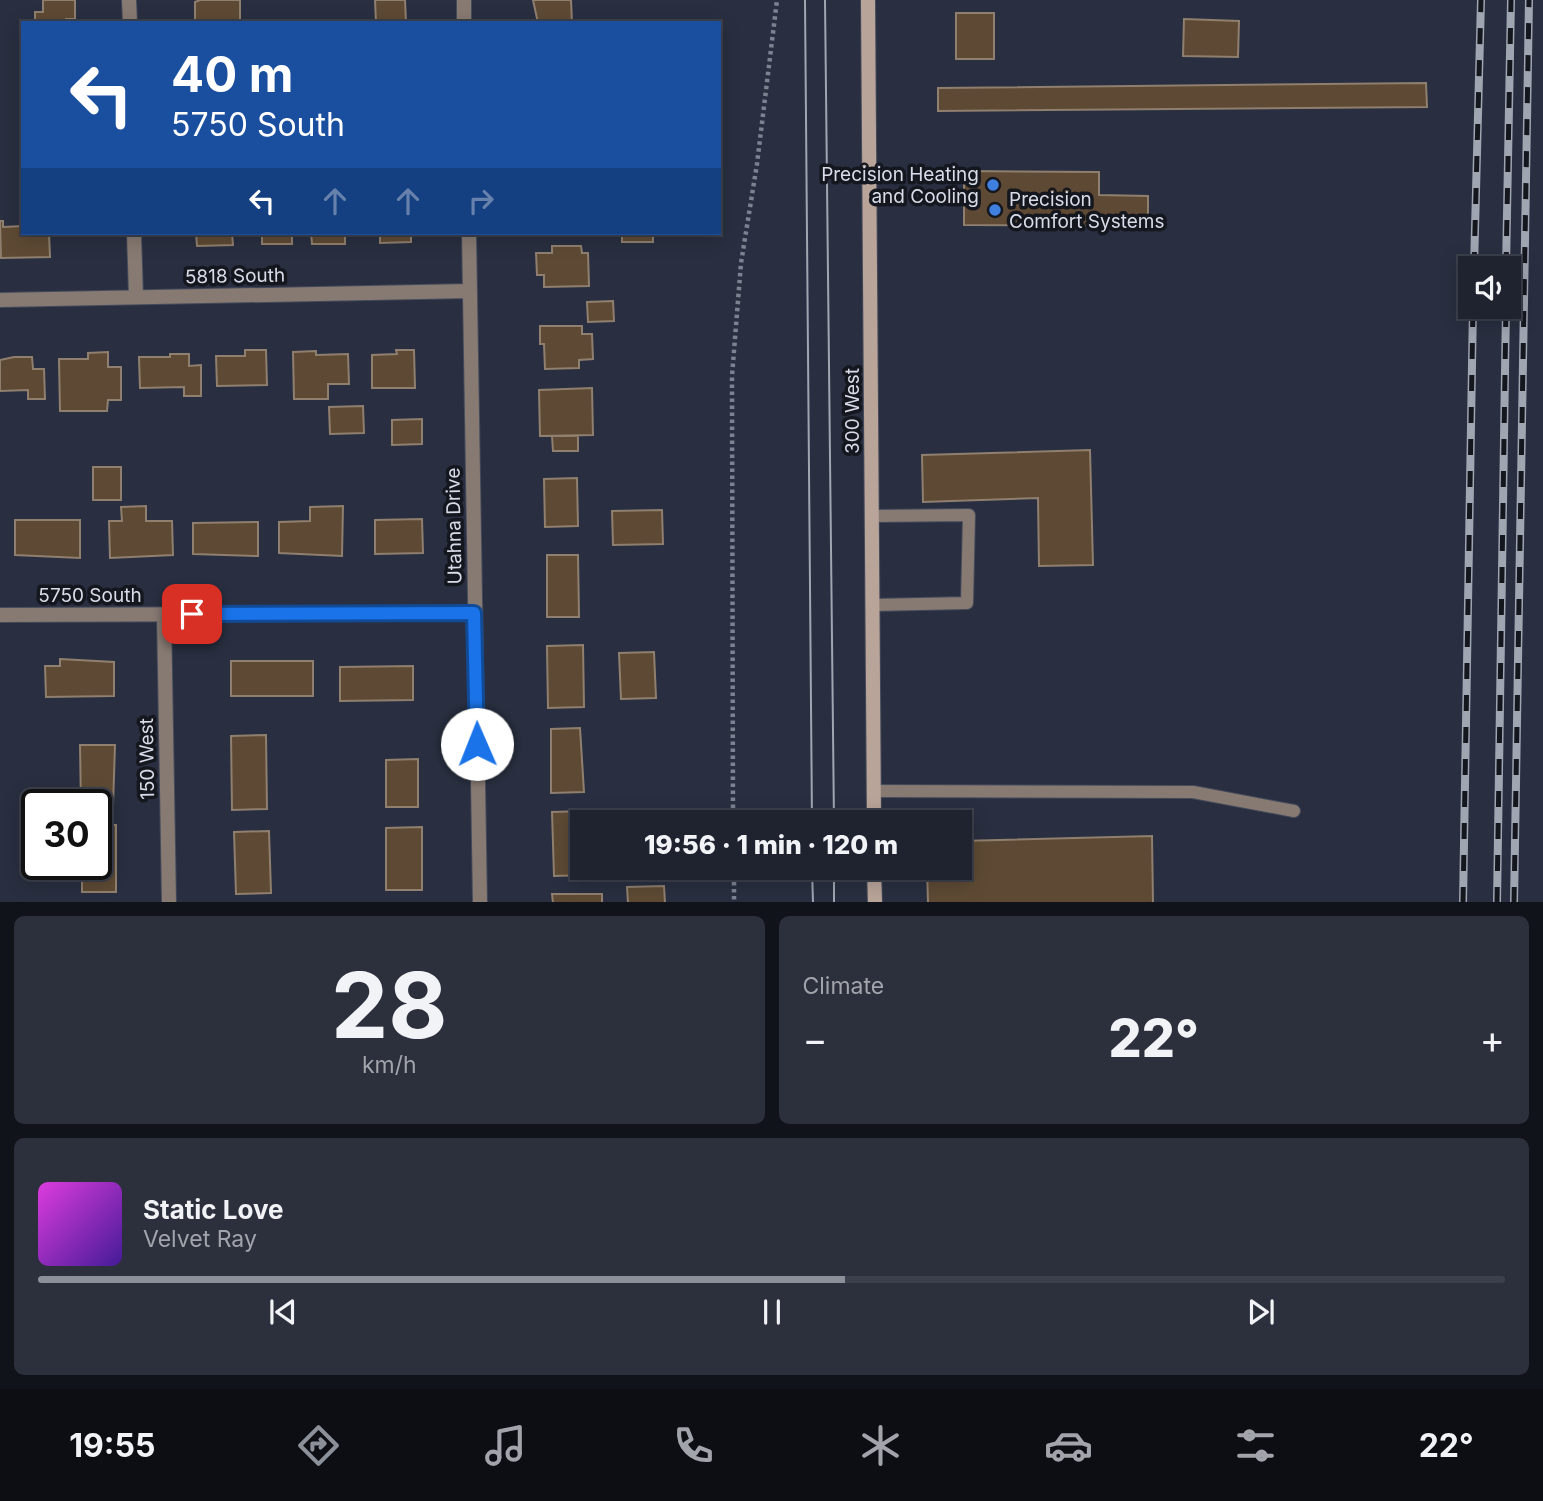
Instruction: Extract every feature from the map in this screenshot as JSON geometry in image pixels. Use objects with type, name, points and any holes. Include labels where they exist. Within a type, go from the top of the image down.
[{"type":"street","points":[[129,0],[130,21]]},
{"type":"street","points":[[464,0],[464,21]]},
{"type":"street","name":"300 West","points":[[868,0],[874,810]]},
{"type":"street","points":[[134,235],[136,297]]},
{"type":"street","name":"Utahna Drive","points":[[469,235],[480,902]]},
{"type":"street","name":"5818 South","points":[[0,300],[470,291]]},
{"type":"street","name":"5750 South","points":[[0,615],[474,613]]},
{"type":"street","name":"150 West","points":[[164,614],[169,902]]},
{"type":"street","points":[[874,880],[874,902]]},
{"type":"lane","points":[[872,516],[969,515],[967,603],[873,605]]},
{"type":"lane","points":[[874,791],[1193,792],[1294,811]]},
{"type":"path","points":[[733,810],[732,376],[741,263],[757,164],[777,0]]},
{"type":"path","points":[[734,880],[734,902]]},
{"type":"building","points":[[43,0],[75,0],[75,19],[35,21],[35,12],[43,12]]},
{"type":"building","points":[[240,0],[240,21],[195,21],[195,2]]},
{"type":"building","points":[[375,0],[405,0],[406,21],[376,21]]},
{"type":"building","points":[[533,0],[571,0],[572,21],[538,21]]},
{"type":"building","points":[[956,13],[994,13],[994,59],[956,59]]},
{"type":"building","points":[[1184,19],[1239,21],[1238,57],[1183,56]]},
{"type":"building","points":[[1426,83],[1427,107],[938,111],[938,88]]},
{"type":"building","points":[[964,171],[1099,172],[1099,195],[1148,196],[1148,226],[964,225]]},
{"type":"building","points":[[0,221],[3,221],[3,227],[21,226],[21,235],[49,235],[50,257],[1,258]]},
{"type":"building","points":[[196,235],[232,235],[233,245],[197,246]]},
{"type":"building","points":[[262,235],[292,235],[292,244],[262,244]]},
{"type":"building","points":[[311,235],[345,235],[345,244],[312,244]]},
{"type":"building","points":[[380,235],[411,235],[411,242],[380,243]]},
{"type":"building","points":[[622,235],[653,235],[653,242],[622,242]]},
{"type":"building","points":[[552,246],[581,246],[582,253],[588,253],[589,286],[544,287],[544,275],[537,275],[536,253],[552,253]]},
{"type":"building","points":[[613,301],[614,321],[588,322],[587,302]]},
{"type":"building","points":[[540,326],[582,326],[582,334],[592,334],[593,359],[579,360],[579,368],[545,369]]},
{"type":"building","points":[[245,350],[266,350],[267,385],[217,386],[216,356],[245,356]]},
{"type":"building","points":[[396,350],[414,350],[415,388],[372,388],[372,355],[397,354]]},
{"type":"building","points":[[316,351],[316,355],[348,354],[349,384],[328,384],[328,399],[294,399],[293,352]]},
{"type":"building","points":[[108,352],[108,367],[121,367],[121,400],[108,400],[107,411],[60,411],[59,359],[88,359],[88,353]]},
{"type":"building","points":[[170,354],[189,354],[189,366],[201,365],[201,396],[184,396],[184,387],[140,388],[139,357],[170,357]]},
{"type":"building","points":[[32,357],[33,369],[44,369],[45,399],[28,399],[28,390],[0,391],[0,360]]},
{"type":"building","points":[[592,388],[593,435],[540,436],[539,390]]},
{"type":"building","points":[[363,406],[364,433],[330,434],[329,407]]},
{"type":"building","points":[[422,419],[422,444],[392,445],[392,420]]},
{"type":"building","points":[[552,436],[578,436],[578,451],[553,451]]},
{"type":"building","points":[[1090,450],[1093,565],[1039,566],[1038,498],[923,502],[922,455]]},
{"type":"building","points":[[93,467],[121,467],[121,500],[93,500]]},
{"type":"building","points":[[577,478],[578,526],[545,527],[544,479]]},
{"type":"building","points":[[146,506],[146,521],[172,521],[173,555],[110,558],[109,521],[122,521],[121,507]]},
{"type":"building","points":[[343,506],[342,556],[279,553],[279,522],[310,521],[310,507]]},
{"type":"building","points":[[662,510],[663,544],[613,545],[612,511]]},
{"type":"building","points":[[422,519],[423,553],[375,554],[375,520]]},
{"type":"building","points":[[15,520],[80,520],[80,558],[15,555]]},
{"type":"building","points":[[258,522],[258,556],[193,554],[193,523]]},
{"type":"building","points":[[547,555],[578,555],[579,617],[547,617]]},
{"type":"building","points":[[583,645],[584,707],[548,708],[547,646]]},
{"type":"building","points":[[654,652],[656,698],[621,699],[619,653]]},
{"type":"building","points":[[60,659],[114,662],[114,696],[46,697],[45,666],[60,666]]},
{"type":"building","points":[[231,661],[313,661],[313,696],[231,696]]},
{"type":"building","points":[[413,666],[413,700],[340,701],[340,667]]},
{"type":"building","points":[[580,728],[584,792],[551,793],[551,729]]},
{"type":"building","points":[[266,735],[267,809],[232,810],[231,736]]},
{"type":"building","points":[[80,745],[115,745],[113,807],[112,789],[81,789]]},
{"type":"building","points":[[418,759],[418,807],[386,807],[386,760]]},
{"type":"building","points":[[570,811],[570,876],[554,876],[552,812]]},
{"type":"building","points":[[112,825],[116,825],[116,892],[82,892],[82,880],[112,880]]},
{"type":"building","points":[[422,827],[422,890],[386,890],[386,828]]},
{"type":"building","points":[[269,831],[271,893],[236,894],[234,832]]},
{"type":"building","points":[[1152,836],[1153,902],[928,902],[927,880],[972,880],[972,841]]},
{"type":"building","points":[[664,886],[665,902],[628,902],[627,887]]},
{"type":"building","points":[[552,894],[602,894],[602,902],[553,902]]},
{"type":"tram line","points":[[805,0],[812,810]]},
{"type":"tram line","points":[[825,0],[834,810]]},
{"type":"tram line","points":[[812,880],[813,902]]},
{"type":"tram line","points":[[834,880],[834,902]]},
{"type":"railway","points":[[1474,256],[1481,0]]},
{"type":"railway","points":[[1506,256],[1511,0]]},
{"type":"railway","points":[[1514,902],[1529,0]]},
{"type":"railway","points":[[1463,902],[1473,319]]},
{"type":"railway","points":[[1497,902],[1506,319]]},
{"type":"place","name":"Precision Heating and Cooling","points":[[993,185]]},
{"type":"place","name":"Precision Comfort Systems","points":[[995,210]]},
{"type":"route","points":[[192,614],[474,613],[477,744]]}]
